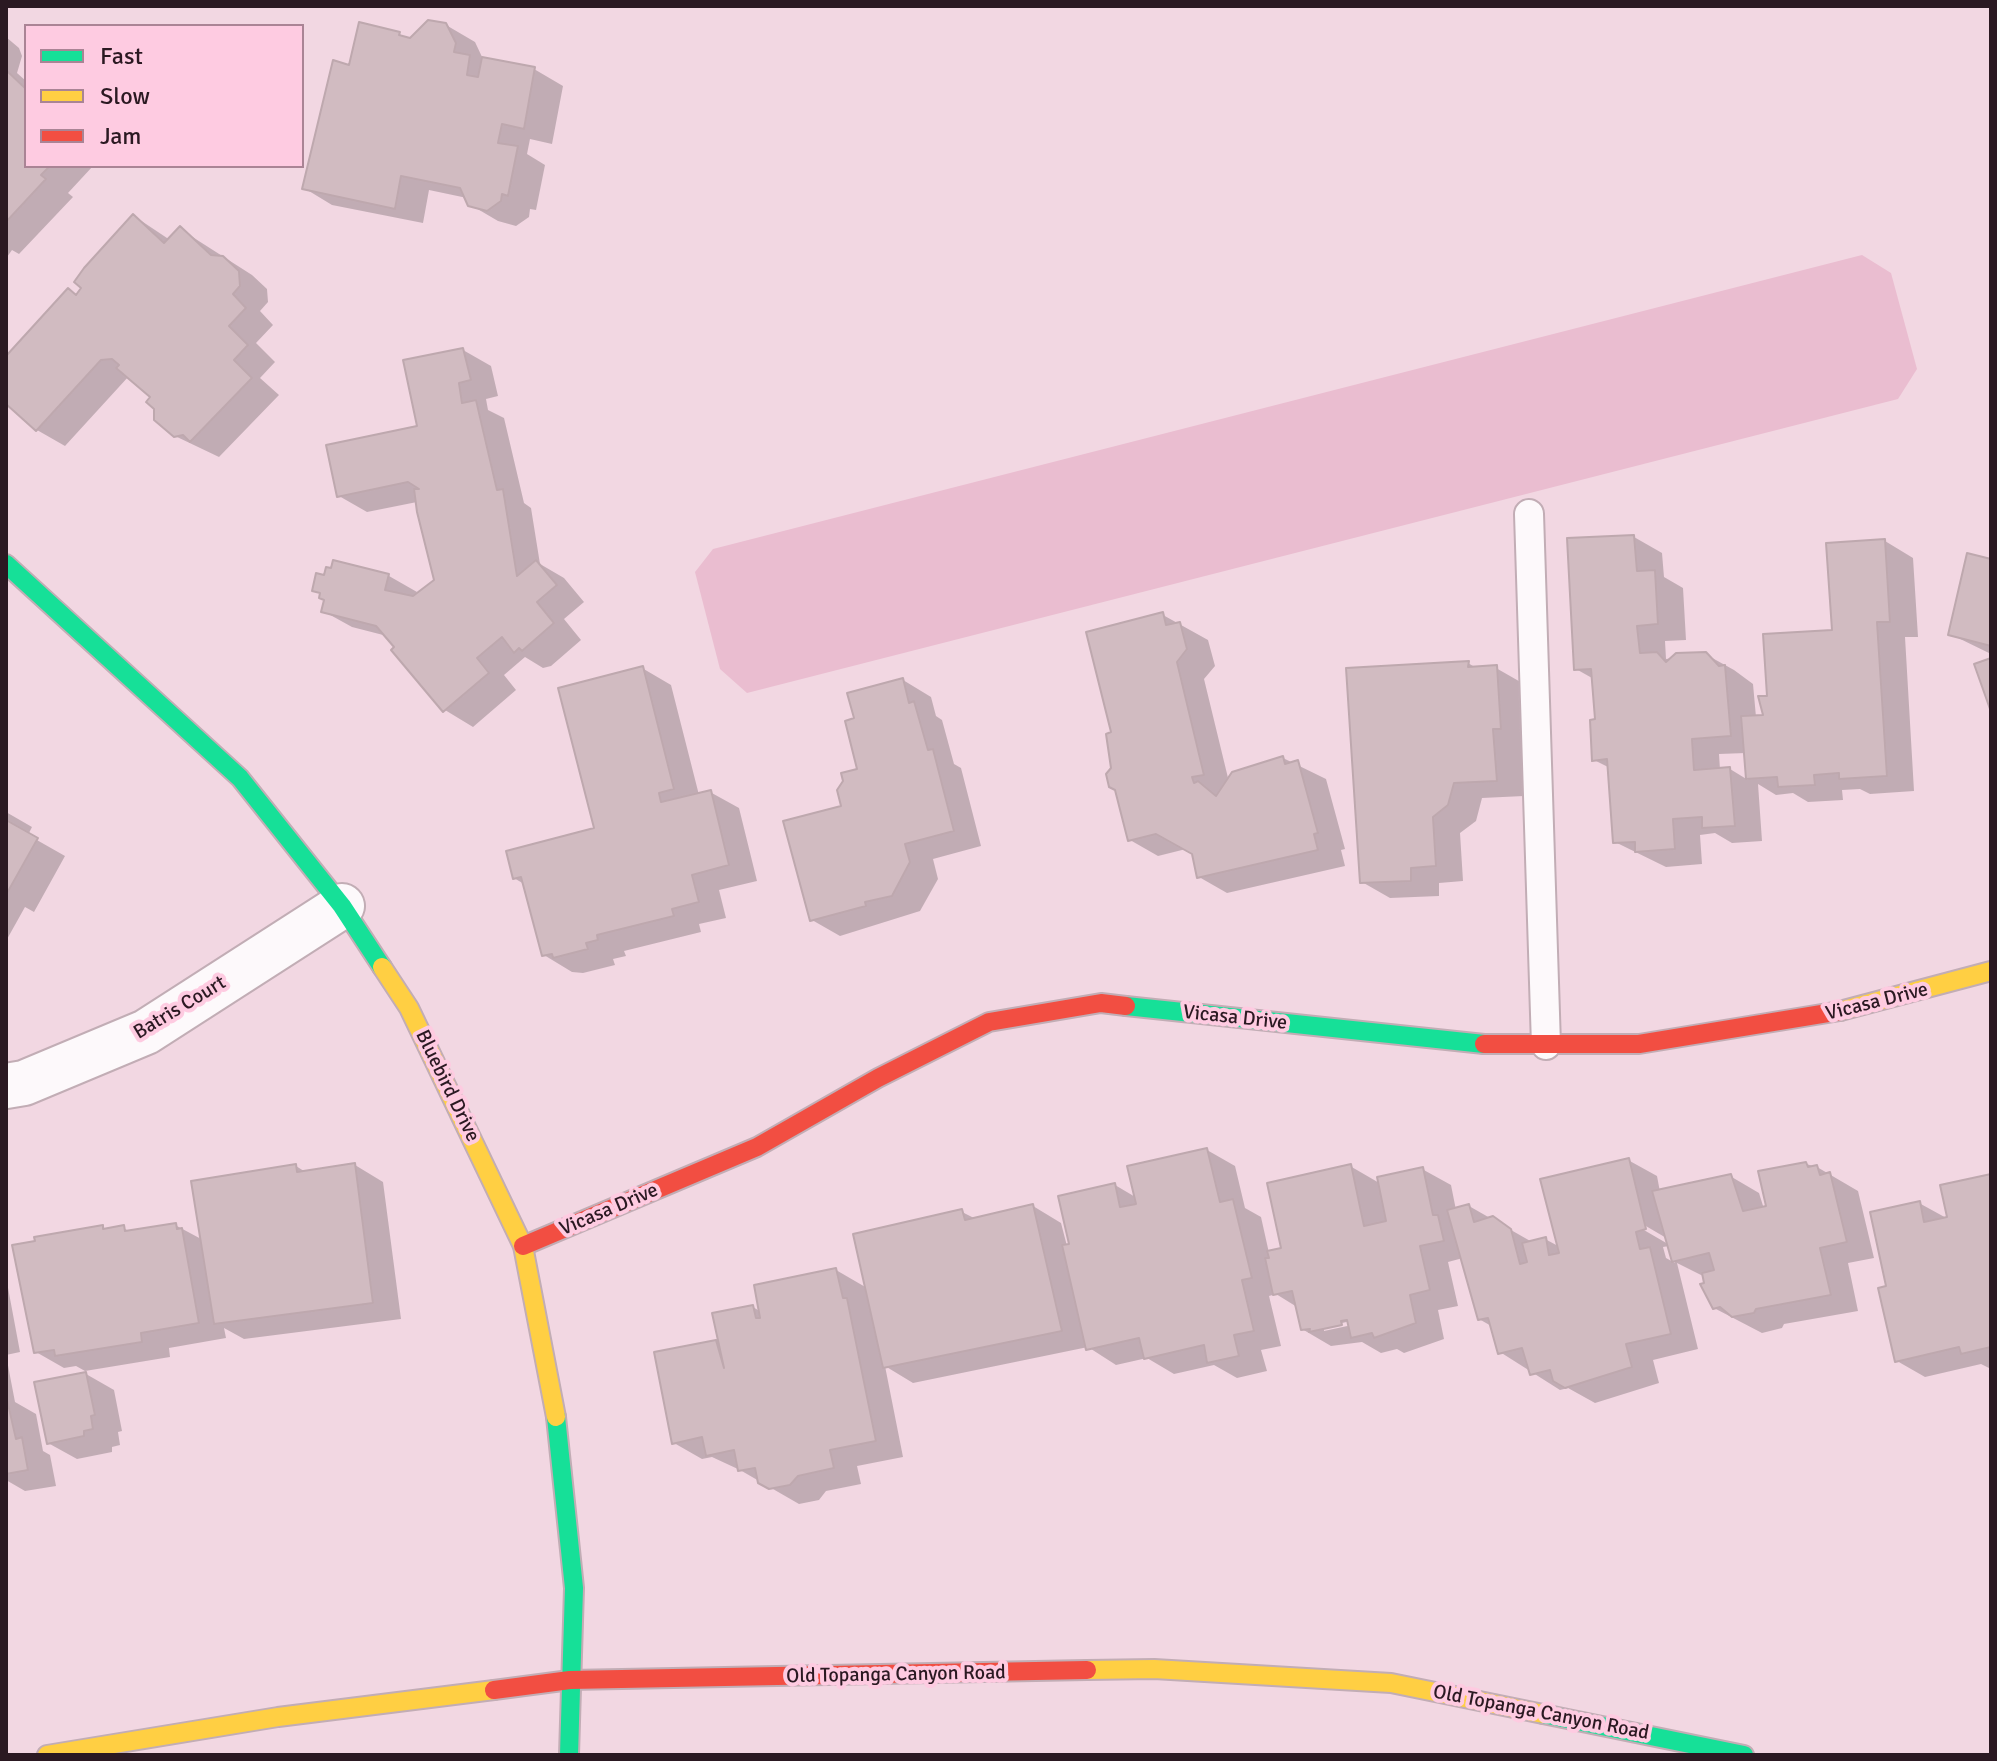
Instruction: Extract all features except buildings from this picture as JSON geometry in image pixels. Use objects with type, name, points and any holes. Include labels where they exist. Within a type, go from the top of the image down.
[{"type":"street","name":"Bluebird Drive","points":[[6,564],[240,778],[342,906],[409,1008],[523,1246],[553,1389],[574,1588],[569,1755]]},
{"type":"street","name":"Batris Court","points":[[6,1086],[24,1083],[146,1032],[342,906]]},
{"type":"street","name":"Vicasa Drive","points":[[523,1246],[757,1147],[878,1078],[989,1022],[1101,1003],[1501,1046],[1639,1044],[1827,1015],[1991,971]]},
{"type":"street","name":"Old Topanga Canyon Road","points":[[47,1755],[278,1717],[570,1680],[1154,1669],[1391,1683],[1744,1755]]},
{"type":"lane","points":[[1529,514],[1546,1045]]},
{"type":"shaded area","points":[[1862,255],[1891,273],[1917,369],[1898,399],[747,693],[720,669],[695,572],[713,549]]},
{"type":"traffic: fast","points":[[6,564],[240,778],[342,906],[382,967]]},
{"type":"traffic: fast","points":[[1126,1006],[1484,1044]]},
{"type":"traffic: fast","points":[[556,1417],[574,1588],[569,1755]]},
{"type":"traffic: fast","points":[[1543,1714],[1744,1755]]},
{"type":"traffic: slow","points":[[382,967],[409,1008],[523,1246],[556,1417]]},
{"type":"traffic: slow","points":[[1840,1011],[1991,971]]},
{"type":"traffic: slow","points":[[1087,1670],[1154,1669],[1391,1683],[1543,1714]]},
{"type":"traffic: slow","points":[[47,1755],[278,1717],[494,1690]]},
{"type":"traffic: jam","points":[[523,1246],[757,1147],[878,1078],[989,1022],[1101,1003],[1126,1006]]},
{"type":"traffic: jam","points":[[1484,1044],[1639,1044],[1840,1011]]},
{"type":"traffic: jam","points":[[494,1690],[570,1680],[1087,1670]]}]
